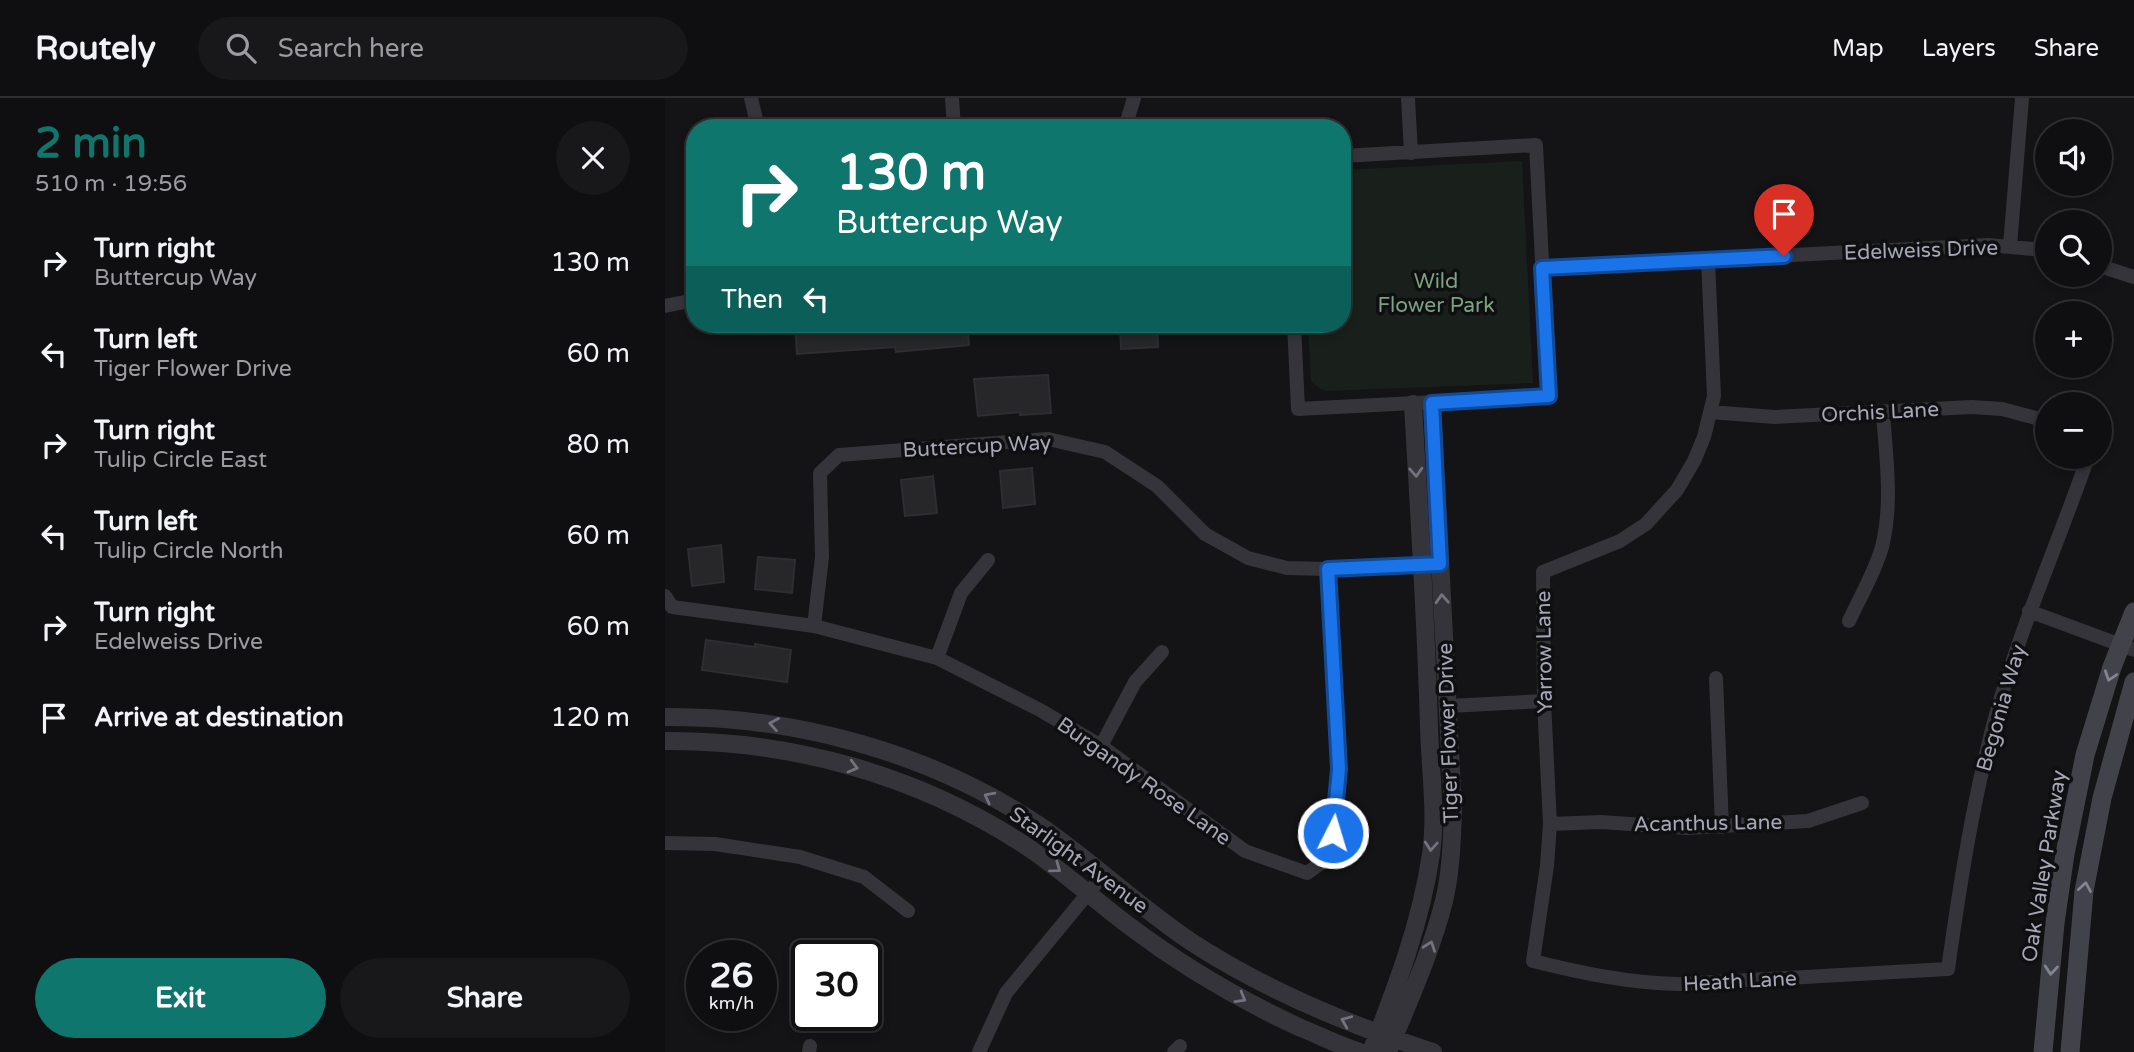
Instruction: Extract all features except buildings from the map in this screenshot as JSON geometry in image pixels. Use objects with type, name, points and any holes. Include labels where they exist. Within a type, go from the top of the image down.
[{"type":"main road","name":"Oak Valley Parkway","points":[[2043,1052],[2055,923],[2065,854],[2085,755],[2128,647],[2134,612]]},
{"type":"main road","name":"Oak Valley Parkway","points":[[2070,1052],[2084,891],[2102,798],[2134,682]]},
{"type":"street","points":[[751,98],[756,119]]},
{"type":"street","points":[[952,98],[953,119]]},
{"type":"street","points":[[1128,119],[1134,98]]},
{"type":"street","points":[[1408,98],[1411,153]]},
{"type":"street","points":[[2010,246],[2022,98]]},
{"type":"street","points":[[1295,333],[1299,409],[1549,396],[1536,145],[1351,156]]},
{"type":"street","name":"Edelweiss Drive","points":[[1542,268],[1988,245],[2035,250]]},
{"type":"street","name":"Yarrow Lane","points":[[1533,961],[1547,866],[1550,824],[1542,572],[1620,541],[1654,516],[1677,490],[1695,461],[1714,396],[1708,260]]},
{"type":"street","points":[[2112,270],[2134,277]]},
{"type":"street","points":[[665,306],[686,302]]},
{"type":"street","name":"Tiger Flower Drive","points":[[1371,1052],[1387,1041],[1430,946],[1444,898],[1452,850],[1449,705],[1432,403]]},
{"type":"street","name":"Tiger Flower Drive","points":[[1387,1041],[1424,892],[1433,819],[1413,404]]},
{"type":"street","name":"Orchis Lane","points":[[1710,412],[1775,417],[1972,407],[2002,409],[2035,418]]},
{"type":"street","points":[[1849,621],[1874,567],[1885,529],[1888,487],[1884,412]]},
{"type":"street","name":"Buttercup Way","points":[[814,626],[822,557],[820,473],[839,455],[1048,439],[1105,452],[1157,486],[1205,534],[1248,558],[1287,568],[1440,564]]},
{"type":"street","name":"Begonia Way","points":[[1948,969],[1963,860],[1995,717],[2029,611],[2083,469]]},
{"type":"street","points":[[937,658],[961,593],[988,560]]},
{"type":"street","name":"Burgandy Rose Lane","points":[[665,596],[672,607],[814,626],[937,658],[1039,710],[1101,746],[1245,851],[1307,873],[1332,855],[1339,769],[1328,569]]},
{"type":"street","points":[[2029,611],[2128,647]]},
{"type":"street","points":[[1101,746],[1135,682],[1162,652]]},
{"type":"street","points":[[1716,678],[1722,827]]},
{"type":"street","points":[[1449,705],[1544,701]]},
{"type":"street","name":"Starlight Avenue","points":[[665,717],[750,720],[811,731],[882,750],[944,774],[1036,824],[1193,942],[1267,986],[1387,1041],[1433,1052]]},
{"type":"street","name":"Starlight Avenue","points":[[665,741],[748,744],[806,754],[874,773],[935,796],[1023,844],[1180,962],[1257,1007],[1343,1047],[1360,1052]]},
{"type":"street","name":"Acanthus Lane","points":[[1550,824],[1601,822],[1687,828],[1722,827],[1808,821],[1862,803]]},
{"type":"street","points":[[665,843],[715,844],[800,857],[864,877],[908,911]]},
{"type":"street","points":[[979,1052],[1006,993],[1103,875]]},
{"type":"street","name":"Heath Lane","points":[[1533,961],[1579,973],[1678,984],[1948,969]]},
{"type":"green space","name":"Wild Flower Park","points":[[1522,161],[1533,383],[1327,391],[1311,381],[1308,333],[1351,333],[1351,170]]},
{"type":"route","points":[[1333,833],[1339,769],[1328,569],[1440,564],[1432,403],[1549,396],[1542,268],[1784,256]]}]
